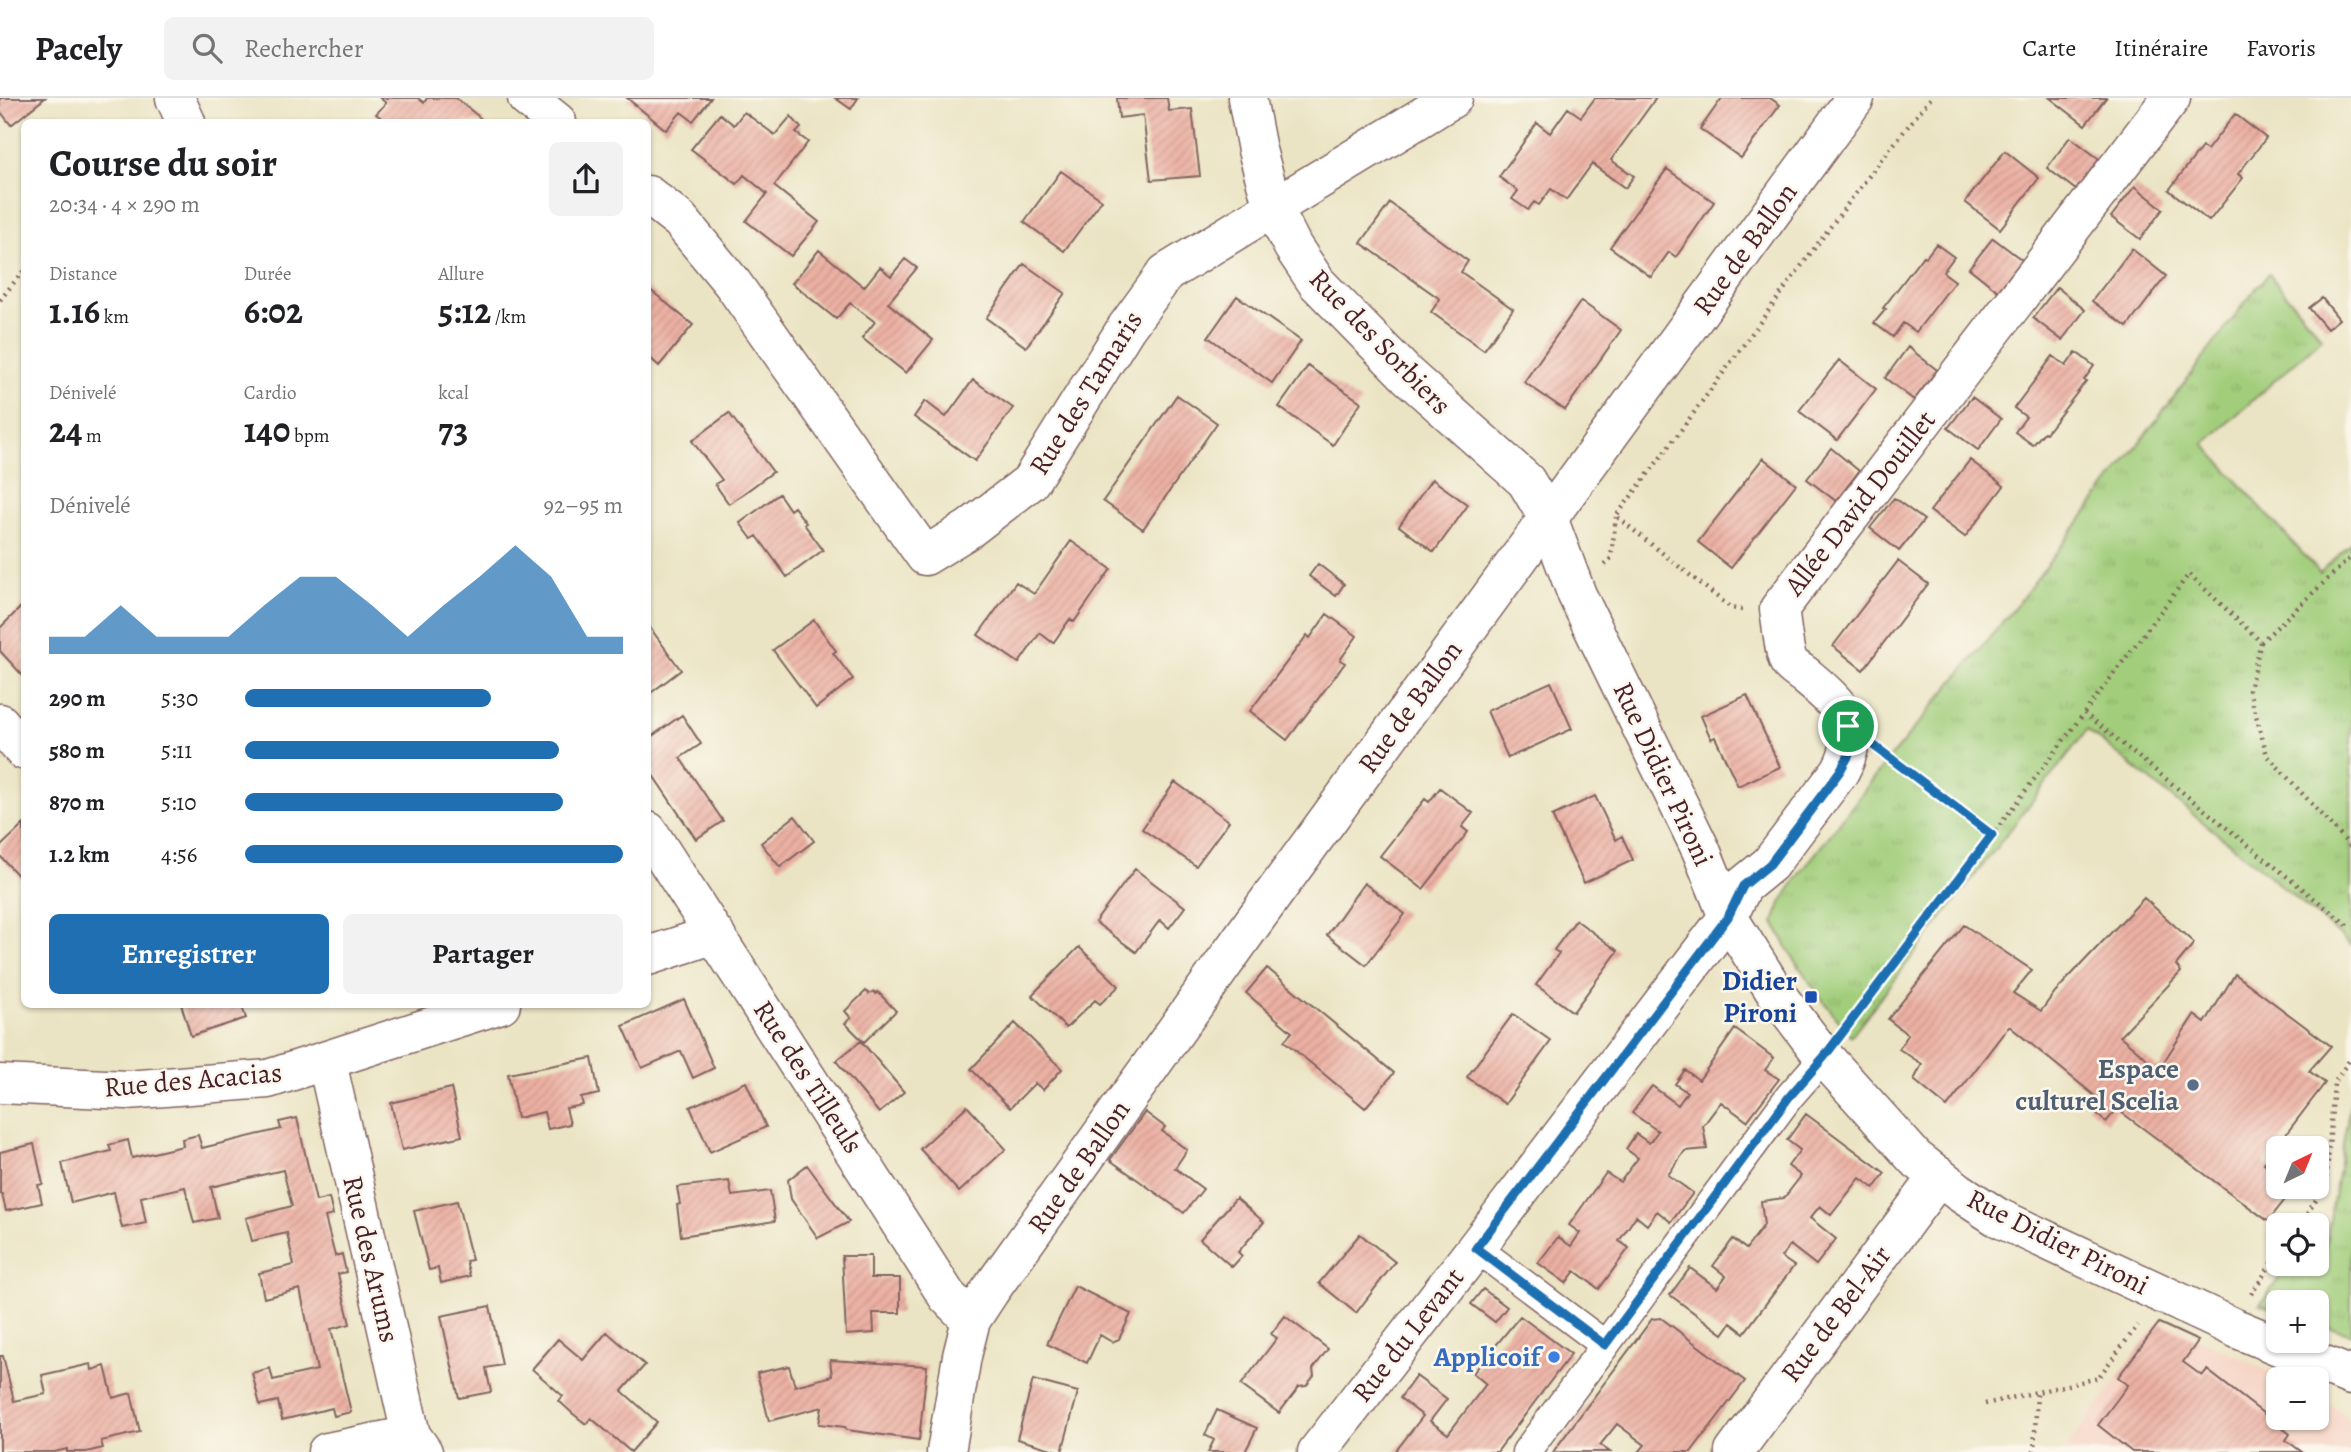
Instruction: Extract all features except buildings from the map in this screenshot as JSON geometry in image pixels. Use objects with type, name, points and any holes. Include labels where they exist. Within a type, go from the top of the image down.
[{"type":"street","points":[[175,98],[185,119]]},
{"type":"street","points":[[527,98],[553,119]]},
{"type":"street","name":"Rue des Sorbiers","points":[[1247,98],[1257,150],[1273,208],[1293,247],[1317,284],[1408,376],[1526,481],[1548,518]]},
{"type":"street","name":"Rue des Tamaris","points":[[651,197],[680,220],[733,284],[925,556],[979,522],[1030,482],[1126,328],[1166,273],[1453,98]]},
{"type":"street","name":"Rue de Ballon","points":[[971,1320],[1254,921],[1855,98]]},
{"type":"street","name":"Allée David Douillet","points":[[1848,726],[1838,702],[1788,662],[1779,609],[2171,98]]},
{"type":"street","name":"Rue Didier Pironi","points":[[1548,518],[1577,595],[1701,850],[1728,917],[1777,995],[1824,1057],[1915,1158],[1997,1217],[2229,1325],[2351,1376]]},
{"type":"street","points":[[1728,917],[1743,886],[1770,864],[1840,771],[1849,755],[1848,726]]},
{"type":"street","name":"Rue des Tilleuls","points":[[651,836],[947,1296],[971,1320]]},
{"type":"street","name":"Rue du Levant","points":[[1317,1452],[1728,917]]},
{"type":"street","points":[[651,955],[716,934]]},
{"type":"street","name":"Rue des Acacias","points":[[0,1084],[127,1090],[268,1079],[489,1008]]},
{"type":"street","points":[[1527,1452],[1789,1097],[1824,1057]]},
{"type":"street","name":"Rue des Arums","points":[[327,1062],[417,1443]]},
{"type":"street","name":"Rue de Bel-Air","points":[[1734,1452],[1939,1176]]},
{"type":"street","points":[[1476,1248],[1605,1345]]},
{"type":"street","points":[[946,1452],[962,1356],[971,1320]]},
{"type":"street","points":[[327,1452],[417,1443]]},
{"type":"path","points":[[1780,615],[1731,608],[1616,516],[1683,431],[1884,155],[1931,98]]},
{"type":"path","points":[[0,300],[21,274]]},
{"type":"path","points":[[2351,556],[2261,642],[2249,690],[2267,755],[2351,847]]},
{"type":"path","points":[[1824,1057],[2189,574],[2261,642]]},
{"type":"path","points":[[2084,713],[2351,928]]},
{"type":"path","points":[[1848,726],[1992,835]]},
{"type":"path","points":[[2307,1213],[2326,1186],[2334,1083],[2351,1058]]},
{"type":"path","points":[[2229,1325],[2266,1271]]},
{"type":"path","points":[[1985,1404],[2098,1378],[2161,1294]]},
{"type":"path","points":[[2034,1452],[2037,1393]]},
{"type":"shaded area","points":[[2160,1320],[2266,1370],[2266,1430],[2329,1430],[2329,1402],[2345,1416],[2351,1426],[2351,1452],[2064,1452]]},
{"type":"green space","points":[[2269,274],[2322,338],[2204,444],[2320,573],[2351,543],[2351,945],[2248,858],[2087,730],[1851,1036],[1809,981],[1774,922],[1782,901],[1885,764],[2016,606]]},
{"type":"green space","points":[[2351,1099],[2351,1334],[2329,1327],[2329,1290],[2270,1290],[2281,1276],[2329,1276],[2329,1226]]},
{"type":"place","name":"Didier Pironi","points":[[1811,997]]},
{"type":"place","name":"Espace culturel Scelia","points":[[2193,1085]]},
{"type":"place","name":"Applicoif","points":[[1554,1357]]},
{"type":"route","points":[[1848,726],[1992,835],[1824,1057],[1789,1097],[1605,1345],[1476,1248],[1728,917],[1743,886],[1770,864],[1840,771],[1849,755],[1848,726]]}]
